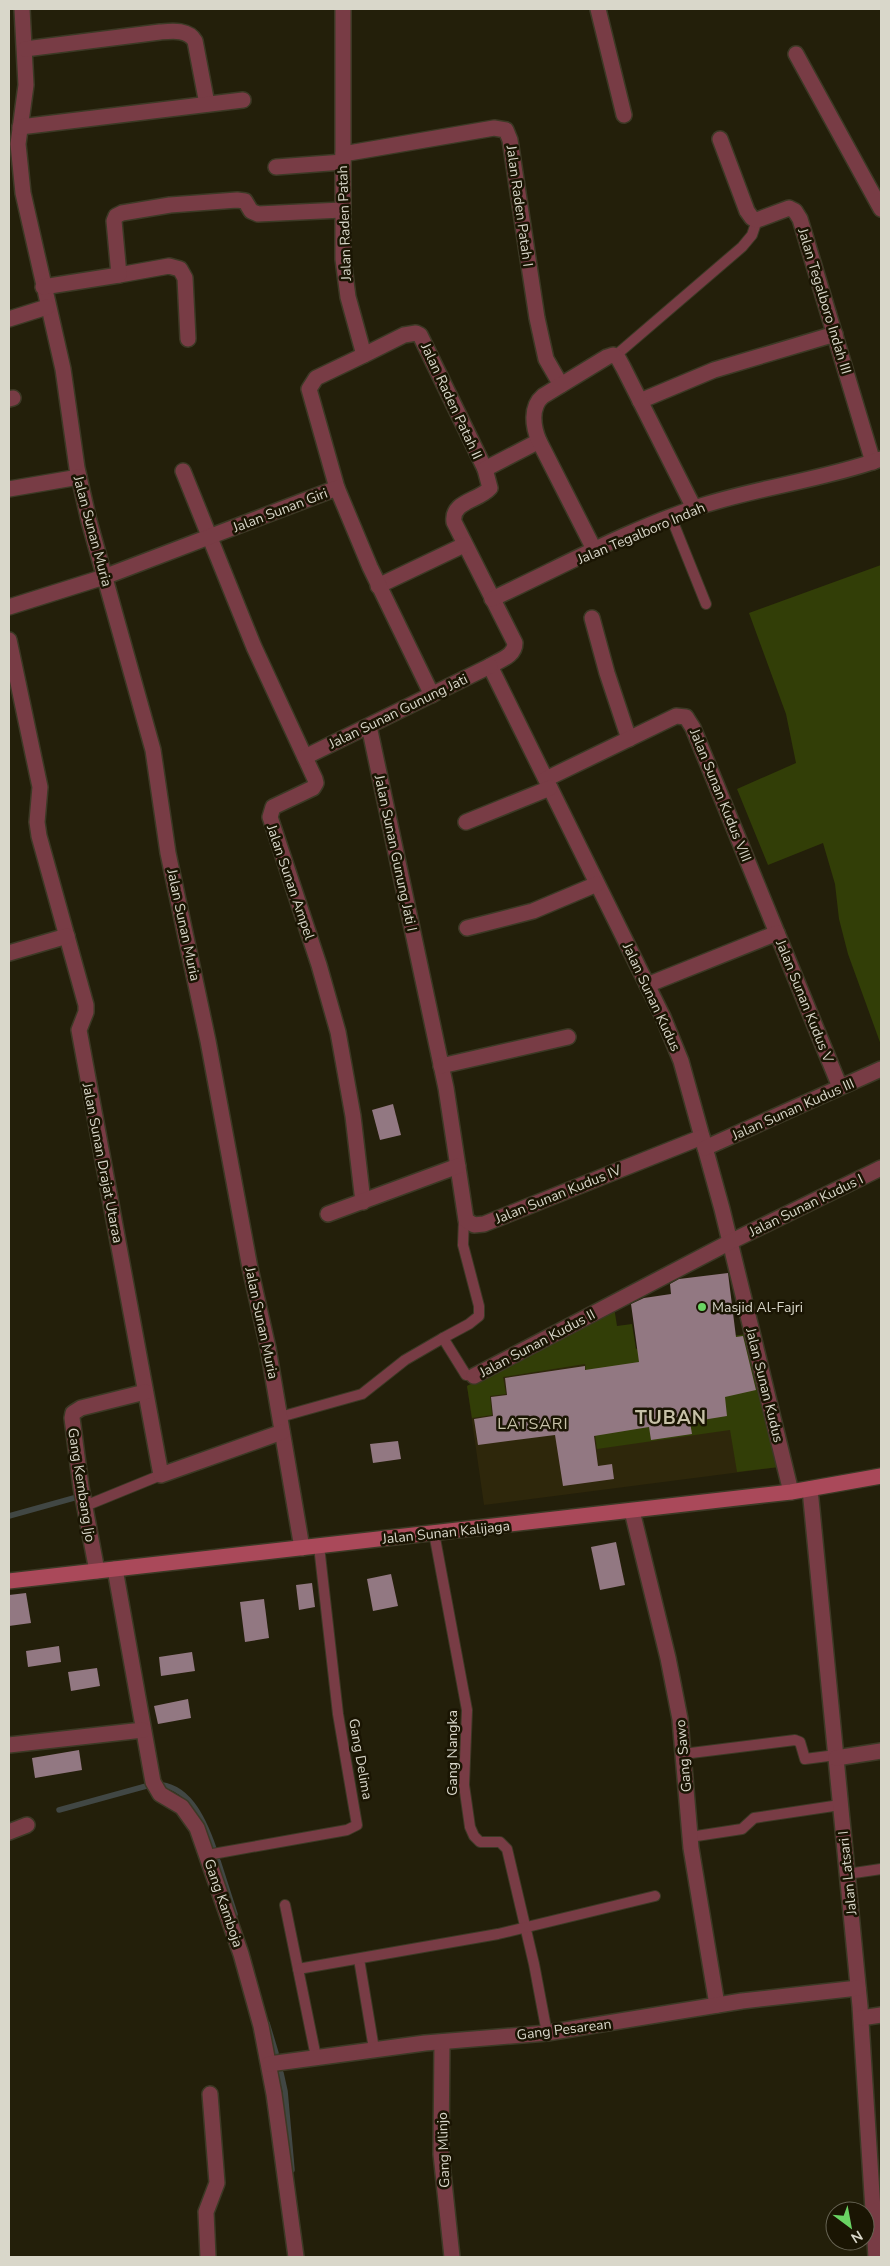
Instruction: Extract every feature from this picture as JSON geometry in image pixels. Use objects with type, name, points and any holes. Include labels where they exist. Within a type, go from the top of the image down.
[{"type":"main road","name":"Jalan Sunan Kalijaga","points":[[9,1581],[791,1492],[881,1476]]},
{"type":"street","points":[[22,9],[26,85],[14,162],[43,287],[170,266],[180,269],[185,278],[188,339]]},
{"type":"street","name":"Jalan Raden Patah","points":[[343,9],[343,259],[347,290],[364,355]]},
{"type":"street","points":[[598,9],[624,115]]},
{"type":"street","points":[[25,49],[160,32],[182,32],[193,37],[195,41],[206,104]]},
{"type":"street","points":[[796,54],[881,209]]},
{"type":"street","points":[[20,127],[243,100]]},
{"type":"street","name":"Jalan Raden Patah I","points":[[342,158],[494,128],[506,130],[510,140],[537,318],[546,359],[561,385]]},
{"type":"street","points":[[720,139],[749,215],[758,220]]},
{"type":"street","points":[[276,168],[342,158]]},
{"type":"street","points":[[119,275],[114,221],[119,214],[170,205],[237,200],[247,203],[251,211],[258,214],[342,210]]},
{"type":"street","name":"Jalan Tegalboro Indah III","points":[[758,220],[786,208],[792,209],[797,214],[877,460]]},
{"type":"street","name":"Jalan Sunan Muria","points":[[43,287],[63,369],[79,477],[104,577],[153,750],[168,854],[207,1032],[280,1417],[302,1548]]},
{"type":"street","points":[[9,319],[47,307]]},
{"type":"street","name":"Jalan Raden Patah II","points":[[364,355],[404,335],[416,333],[420,335],[485,469]]},
{"type":"street","points":[[640,401],[714,370],[835,334]]},
{"type":"street","points":[[337,488],[311,401],[310,385],[321,376],[364,355]]},
{"type":"street","points":[[595,551],[539,441],[534,422],[537,402],[603,358],[615,356],[694,508]]},
{"type":"street","points":[[490,666],[511,654],[515,647],[513,639],[464,545],[453,516],[457,508],[488,490],[490,482],[485,469],[539,441]]},
{"type":"street","name":"Jalan Tegalboro Indah","points":[[492,599],[694,508],[735,496],[833,474],[877,460]]},
{"type":"street","name":"Jalan Sunan Ampel","points":[[183,472],[254,647],[305,757],[315,785],[274,807],[270,817],[322,974],[338,1032],[349,1092],[363,1202]]},
{"type":"street","points":[[9,489],[79,477]]},
{"type":"street","name":"Jalan Sunan Giri","points":[[9,607],[104,577],[337,488],[378,586],[432,695]]},
{"type":"street","points":[[378,586],[464,545]]},
{"type":"street","points":[[592,618],[607,673],[629,739]]},
{"type":"street","name":"Jalan Sunan Drajat Utaraa","points":[[9,640],[40,787],[37,822],[39,836],[86,1005],[86,1012],[79,1030],[161,1475]]},
{"type":"street","name":"Jalan Sunan Gunung Jati","points":[[305,757],[490,666]]},
{"type":"street","name":"Jalan Sunan Kudus","points":[[490,666],[677,1049],[730,1242],[791,1492]]},
{"type":"street","name":"Jalan Sunan Kudus VIII","points":[[466,822],[548,784],[629,739],[676,716],[683,716],[688,719],[777,933]]},
{"type":"street","name":"Jalan Sunan Gunung Jati I","points":[[369,726],[441,1066]]},
{"type":"street","points":[[467,928],[533,911],[597,884]]},
{"type":"street","name":"Jalan Sunan Kudus V","points":[[647,985],[777,933],[840,1087]]},
{"type":"street","points":[[9,953],[67,936]]},
{"type":"street","points":[[464,1217],[458,1166],[441,1066],[568,1037]]},
{"type":"street","name":"Jalan Sunan Kudus III","points":[[704,1142],[881,1069]]},
{"type":"street","name":"Jalan Sunan Kudus IV","points":[[464,1217],[474,1225],[484,1224],[704,1142]]},
{"type":"street","points":[[328,1214],[458,1166]]},
{"type":"street","name":"Jalan Sunan Kudus I","points":[[730,1242],[881,1168]]},
{"type":"street","name":"Jalan Sunan Kudus II","points":[[474,1376],[730,1242]]},
{"type":"street","name":"Gang Kembang Ijo","points":[[97,1571],[81,1487],[72,1423],[73,1413],[82,1408],[145,1392]]},
{"type":"street","points":[[161,1475],[282,1432]]},
{"type":"street","name":"Jalan Latsari I","points":[[810,1489],[876,2158],[876,2257]]},
{"type":"street","name":"Gang Sawo","points":[[632,1511],[672,1674],[684,1754],[690,1837],[717,2005]]},
{"type":"street","name":"Gang Kamboja","points":[[115,1569],[154,1784],[179,1804],[190,1816],[207,1855],[249,1978],[269,2064],[296,2257]]},
{"type":"street","points":[[9,1746],[144,1730]]},
{"type":"street","points":[[836,1757],[881,1751]]},
{"type":"street","points":[[9,1832],[27,1825]]},
{"type":"street","name":"Gang Pesarean","points":[[269,2064],[374,2049],[546,2033],[717,2005],[858,1988]]},
{"type":"street","points":[[861,2018],[881,2015]]},
{"type":"street","name":"Gang Mlinjo","points":[[442,2042],[441,2154],[452,2257]]},
{"type":"street","points":[[208,2257],[206,2212],[218,2183],[210,2094]]},
{"type":"lane","points":[[615,356],[742,248],[752,236],[758,220]]},
{"type":"lane","points":[[671,517],[706,604]]},
{"type":"lane","points":[[280,1417],[362,1394],[405,1360],[469,1324],[479,1316],[479,1306],[463,1245],[464,1217]]},
{"type":"lane","name":"Jalan Sunan Kudus II","points":[[443,1338],[466,1375],[474,1376]]},
{"type":"lane","points":[[85,1505],[161,1475]]},
{"type":"lane","name":"Gang Nangka","points":[[434,1533],[467,1710],[464,1785],[470,1827],[474,1836],[480,1842],[498,1841],[505,1845],[526,1928],[546,2033]]},
{"type":"lane","name":"Gang Delima","points":[[207,1855],[347,1830],[357,1825],[338,1714],[319,1546]]},
{"type":"lane","points":[[684,1754],[795,1740],[800,1742],[806,1759],[836,1757]]},
{"type":"lane","points":[[690,1837],[742,1829],[754,1818],[840,1805]]},
{"type":"lane","points":[[847,1874],[881,1869]]},
{"type":"lane","points":[[298,1969],[526,1928],[655,1896]]},
{"type":"lane","points":[[285,1905],[316,2057]]},
{"type":"lane","points":[[359,1959],[374,2049]]},
{"type":"shaded area","points":[[580,1326],[585,1355],[747,1334],[779,1467],[484,1505],[467,1386]]},
{"type":"green space","points":[[881,565],[881,1045],[848,954],[839,919],[835,884],[823,843],[768,865],[737,789],[796,763],[786,714],[749,613]]},
{"type":"green space","points":[[614,1307],[617,1326],[632,1324],[636,1349],[747,1334],[779,1467],[737,1472],[730,1430],[597,1449],[585,1364],[503,1377],[506,1394],[490,1396],[492,1415],[472,1418],[467,1386]]},
{"type":"building","points":[[393,1104],[401,1135],[380,1140],[372,1110]]},
{"type":"building","points":[[728,1273],[736,1337],[743,1336],[756,1390],[725,1397],[727,1416],[690,1422],[692,1434],[651,1440],[649,1427],[594,1436],[598,1466],[612,1464],[614,1479],[563,1486],[555,1435],[478,1445],[474,1419],[493,1416],[491,1397],[507,1395],[505,1378],[585,1366],[585,1370],[639,1362],[631,1304],[644,1298],[671,1294],[670,1284],[679,1279]]},
{"type":"building","points":[[398,1441],[401,1459],[373,1463],[370,1444]]},
{"type":"building","points":[[616,1542],[625,1585],[600,1590],[591,1547]]},
{"type":"building","points":[[391,1574],[398,1606],[373,1611],[367,1579]]},
{"type":"building","points":[[312,1583],[315,1607],[299,1610],[296,1585]]},
{"type":"building","points":[[26,1593],[31,1623],[9,1626],[9,1595]]},
{"type":"building","points":[[264,1599],[269,1638],[245,1642],[240,1602]]},
{"type":"building","points":[[59,1646],[61,1662],[28,1667],[26,1651]]},
{"type":"building","points":[[192,1652],[195,1671],[161,1676],[159,1657]]},
{"type":"building","points":[[97,1668],[100,1686],[71,1691],[68,1672]]},
{"type":"building","points":[[188,1699],[191,1718],[158,1724],[154,1706]]},
{"type":"building","points":[[79,1750],[82,1770],[35,1778],[32,1758]]},
{"type":"waterway","points":[[9,1516],[81,1496]]},
{"type":"waterway","points":[[59,1810],[150,1785],[163,1785],[184,1795],[192,1804],[205,1826],[214,1849]]},
{"type":"waterway","points":[[218,1861],[235,1914]]},
{"type":"waterway","points":[[267,2023],[276,2053]]},
{"type":"waterway","points":[[281,2073],[285,2091],[292,2170]]},
{"type":"place","name":"Masjid Al-Fajri","points":[[702,1307]]},
{"type":"district","name":"TUBAN","points":[[671,1417]]},
{"type":"district","name":"LATSARI","points":[[533,1423]]}]
